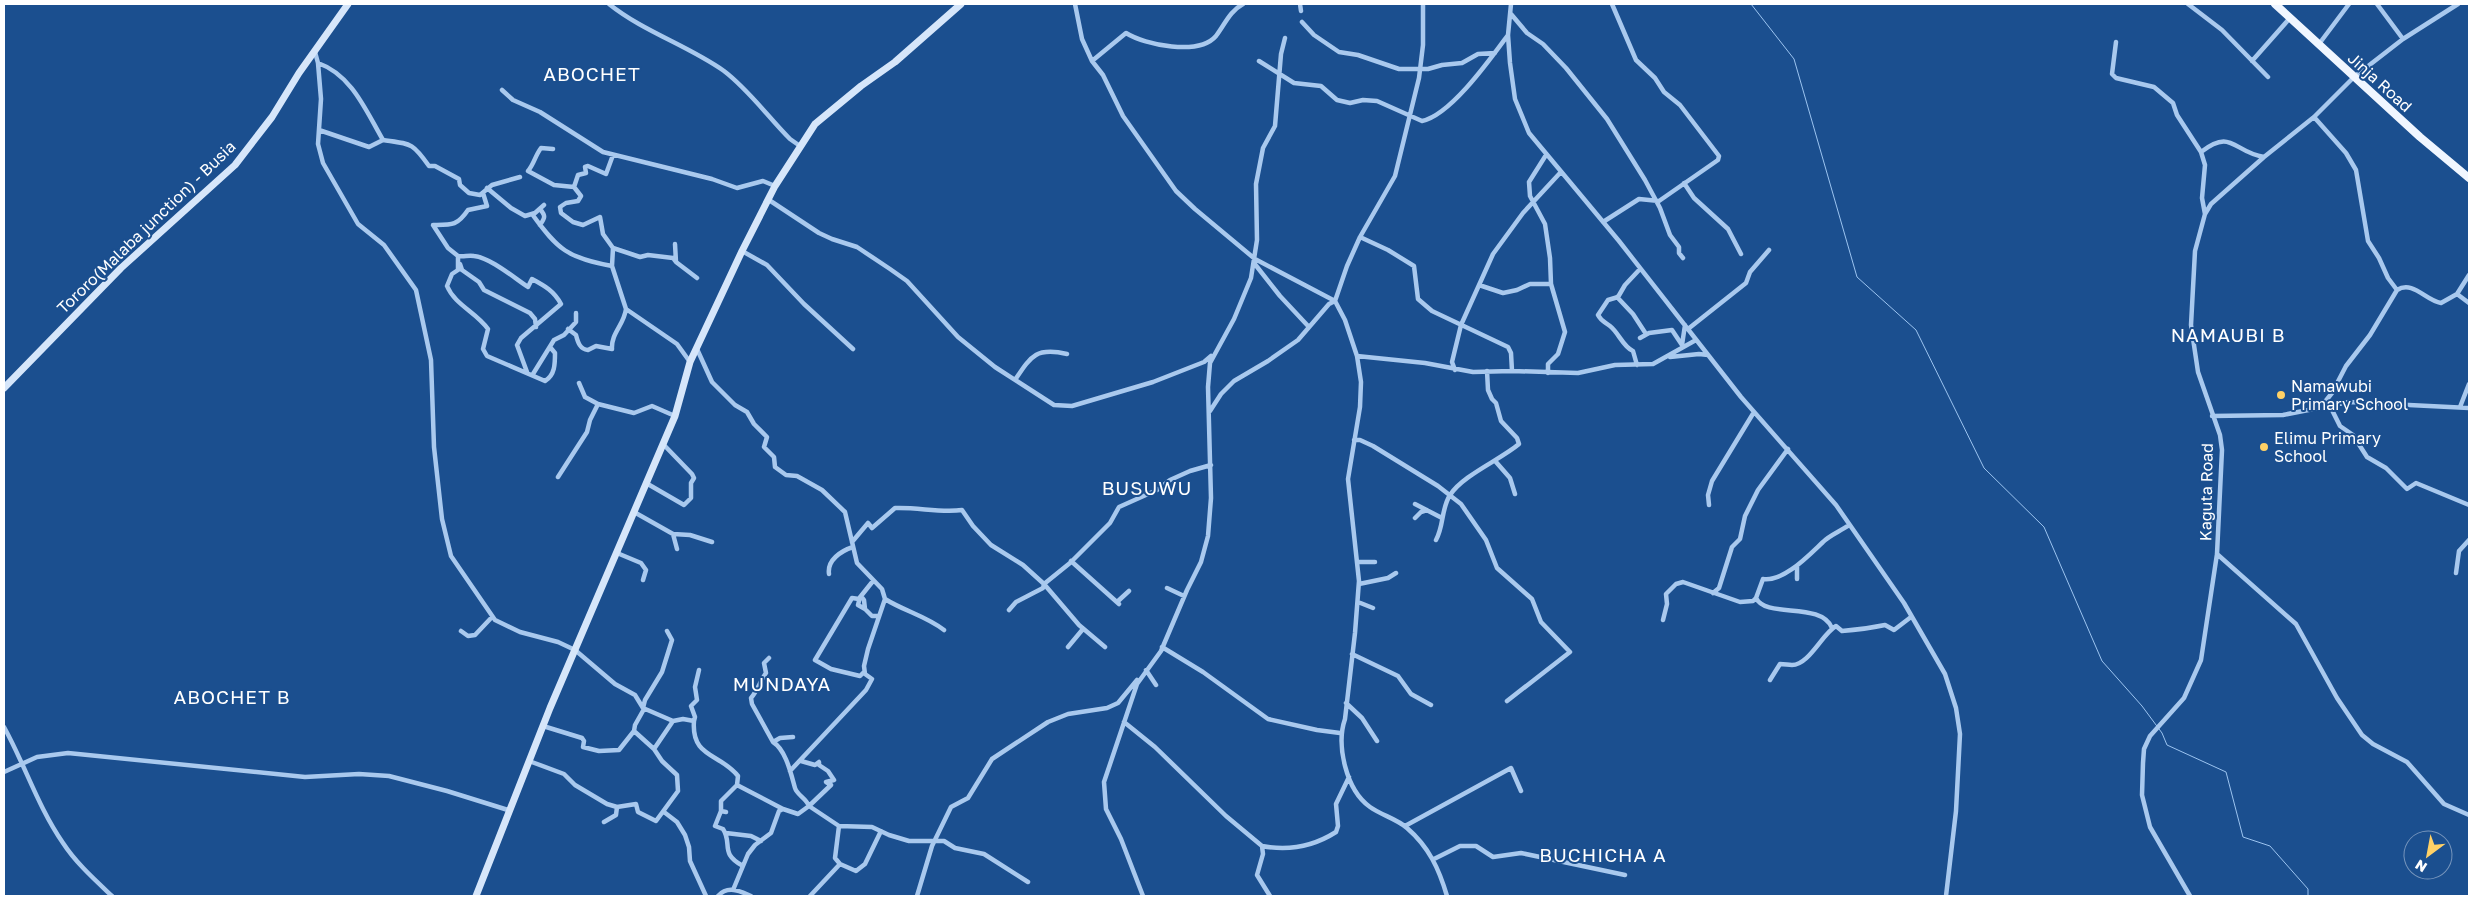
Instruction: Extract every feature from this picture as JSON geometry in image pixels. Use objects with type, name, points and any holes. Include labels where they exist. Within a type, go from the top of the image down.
[{"type":"main road","name":"Tororo(Malaba junction) - Busia","points":[[4,388],[120,268],[235,165],[272,117],[299,73],[348,4]]},
{"type":"main road","points":[[476,896],[528,761],[675,416],[690,362],[742,250],[775,186],[815,124],[895,62],[961,4]]},
{"type":"main road","name":"Jinja Road","points":[[2275,4],[2354,77],[2469,178]]},
{"type":"street","points":[[609,4],[637,24],[682,46],[726,73],[790,140],[800,146]]},
{"type":"street","points":[[1075,4],[1082,39],[1092,61],[1103,75],[1123,116],[1176,191],[1254,261],[1280,296],[1309,327]]},
{"type":"street","points":[[1092,61],[1126,33],[1138,38],[1184,48],[1210,40],[1216,36],[1235,8],[1243,4]]},
{"type":"street","points":[[1300,4],[1301,11]]},
{"type":"street","points":[[1209,412],[1221,394],[1234,381],[1268,362],[1298,340],[1329,304],[1335,301],[1347,266],[1360,238],[1395,176],[1419,78],[1423,45],[1423,4]]},
{"type":"street","points":[[1511,4],[1508,35],[1510,63],[1520,114],[1529,133],[1560,173],[1603,222],[1754,412],[1836,505],[1894,588],[1945,674],[1956,708],[1960,734],[1956,811],[1946,896]]},
{"type":"street","points":[[1603,222],[1639,199],[1656,202],[1718,160],[1720,156],[1680,105],[1664,92],[1655,78],[1636,60],[1612,4]]},
{"type":"street","points":[[2188,4],[2222,30],[2268,77]]},
{"type":"street","points":[[2319,44],[2349,4]]},
{"type":"street","points":[[2377,4],[2403,40]]},
{"type":"street","name":"Kaguta Road","points":[[2190,896],[2154,835],[2143,805],[2141,784],[2144,749],[2155,728],[2184,698],[2200,660],[2217,554],[2222,450],[2220,435],[2198,372],[2191,325],[2195,251],[2205,214],[2211,204],[2264,157],[2314,117],[2354,77],[2403,40],[2458,4]]},
{"type":"street","points":[[1511,14],[1528,33],[1543,44],[1586,92],[1631,156],[1683,258]]},
{"type":"street","points":[[2252,61],[2290,18]]},
{"type":"street","points":[[1302,22],[1314,36],[1339,52],[1358,55],[1400,69],[1419,68],[1428,70],[1442,65],[1462,63],[1478,54],[1494,53]]},
{"type":"street","points":[[1259,61],[1294,83],[1322,86],[1337,100],[1350,103],[1363,100],[1377,101],[1409,117],[1422,121],[1431,118],[1466,88],[1508,35]]},
{"type":"street","points":[[917,896],[934,842],[951,807],[968,798],[992,759],[1003,750],[1048,722],[1068,714],[1106,708],[1118,703],[1146,670],[1162,646],[1184,596],[1202,562],[1208,536],[1211,465],[1209,371],[1213,355],[1241,303],[1254,261],[1257,240],[1256,184],[1263,148],[1275,126],[1281,54],[1285,38]]},
{"type":"street","points":[[2116,42],[2112,74],[2116,78],[2154,88],[2168,98],[2192,142],[2200,152],[2205,165],[2202,198],[2205,214]]},
{"type":"street","points":[[315,52],[318,63],[321,110],[319,152],[323,163],[362,230],[384,245],[416,290],[431,360],[431,425],[446,537],[451,556],[492,616],[515,631],[558,642],[575,650],[615,684],[635,695],[644,708],[673,720],[683,719],[694,722]]},
{"type":"street","points":[[318,63],[332,68],[343,78],[364,106],[383,140]]},
{"type":"street","points":[[502,90],[513,100],[582,137],[597,149],[712,179],[737,188],[763,181],[775,186]]},
{"type":"street","points":[[2314,117],[2346,153],[2356,170],[2368,241],[2379,258],[2388,278],[2398,290]]},
{"type":"street","points":[[319,130],[369,147],[383,140],[414,146],[429,166],[435,166],[460,179],[460,185],[475,196],[483,194],[487,188],[520,177]]},
{"type":"street","points":[[2200,152],[2210,145],[2226,140],[2252,155],[2264,157]]},
{"type":"street","points":[[553,149],[541,148],[534,159],[534,165],[528,171],[554,185],[574,187],[581,196],[578,201],[566,203],[560,207],[561,213],[583,225],[600,217],[603,234],[613,248],[640,257],[648,255],[672,258],[697,278]]},
{"type":"street","points":[[574,187],[578,175],[586,173],[585,167],[588,166],[606,174],[613,154]]},
{"type":"street","points":[[1546,155],[1529,182],[1530,196],[1545,224],[1550,258],[1551,284],[1566,332],[1558,354],[1548,364],[1548,373]]},
{"type":"street","points":[[1455,370],[1452,362],[1461,325],[1493,254],[1517,220],[1560,173]]},
{"type":"street","points":[[1684,183],[1694,198],[1728,230],[1741,254]]},
{"type":"street","points":[[487,188],[520,214],[532,214],[542,207],[544,219],[540,225]]},
{"type":"street","points":[[483,194],[487,206],[468,210],[460,221],[456,223],[433,224],[448,248],[458,256],[472,255],[484,258],[506,270],[528,287],[532,279],[552,290],[562,304],[554,308],[517,345],[527,372]]},
{"type":"street","points":[[768,200],[819,233],[832,240],[857,247],[890,269],[906,281],[958,337],[1015,380],[1054,405],[1064,407],[1153,382],[1204,362],[1213,355]]},
{"type":"street","points":[[532,214],[553,241],[569,254],[581,260],[612,266]]},
{"type":"street","points":[[1360,238],[1388,250],[1414,266],[1418,299],[1432,311],[1508,347],[1511,353],[1512,371]]},
{"type":"street","points":[[675,244],[676,262]]},
{"type":"street","points":[[568,329],[576,335],[579,345],[585,350],[596,346],[612,349],[612,336],[625,318],[626,309],[612,266],[613,248]]},
{"type":"street","points":[[742,250],[767,265],[792,292],[853,349]]},
{"type":"street","points":[[1679,351],[1686,327],[1746,283],[1750,272],[1769,250]]},
{"type":"street","points":[[458,256],[462,270],[479,282],[484,290],[530,314],[535,320],[536,327]]},
{"type":"street","points":[[1254,261],[1335,301],[1345,320],[1356,356],[1361,382],[1348,479],[1359,584],[1345,719],[1340,733],[1343,757],[1349,777],[1368,806],[1405,826],[1434,859],[1447,896]]},
{"type":"street","points":[[459,263],[458,270],[452,274],[447,286],[452,297],[475,313],[488,329],[483,349],[487,356],[533,374],[544,381],[549,378],[554,370],[555,353],[550,347]]},
{"type":"street","points":[[1637,365],[1633,351],[1628,349],[1615,331],[1600,319],[1598,314],[1608,300],[1617,297],[1640,269]]},
{"type":"street","points":[[2318,409],[2332,393],[2346,366],[2370,335],[2398,290],[2402,287],[2414,288],[2437,303],[2457,294],[2469,275]]},
{"type":"street","points":[[1479,285],[1503,293],[1517,290],[1530,284],[1551,284]]},
{"type":"street","points":[[2457,294],[2469,303]]},
{"type":"street","points":[[1617,297],[1633,314],[1646,334]]},
{"type":"street","points":[[626,309],[677,344],[690,362]]},
{"type":"street","points":[[533,374],[554,340],[564,335],[576,322],[576,313]]},
{"type":"street","points":[[1640,338],[1646,334],[1672,330],[1682,345]]},
{"type":"street","points":[[1356,356],[1425,363],[1455,370],[1578,373],[1615,365],[1653,364],[1696,340]]},
{"type":"street","points":[[697,349],[712,382],[735,405],[747,412],[754,424],[768,437],[764,446],[774,457],[775,468],[786,475],[797,476],[822,490],[845,512],[857,563],[882,589],[885,599],[868,649],[864,672],[860,676],[831,669],[815,660],[852,598],[864,600],[864,609],[872,616],[879,616]]},
{"type":"street","points":[[1015,380],[1028,361],[1040,352],[1051,350],[1067,354]]},
{"type":"street","points":[[1668,357],[1708,355]]},
{"type":"street","points":[[1436,540],[1440,533],[1442,518],[1450,495],[1471,477],[1496,462],[1519,444],[1517,438],[1501,421],[1496,404],[1488,390],[1487,371]]},
{"type":"street","points":[[579,382],[585,397],[598,404],[634,413],[652,406],[675,416]]},
{"type":"street","points":[[2460,407],[2469,384]]},
{"type":"street","points":[[2212,416],[2283,415],[2353,402],[2469,408]]},
{"type":"street","points":[[558,477],[587,432],[590,420],[598,404]]},
{"type":"street","points":[[2330,406],[2340,426],[2353,435],[2367,457],[2386,468],[2407,489],[2416,483],[2469,505]]},
{"type":"street","points":[[1709,505],[1708,495],[1712,481],[1754,412]]},
{"type":"street","points":[[1354,440],[1360,440],[1373,446],[1450,495],[1472,518],[1486,540],[1497,568],[1532,599],[1541,622],[1570,652],[1507,701]]},
{"type":"street","points":[[646,483],[684,505],[691,498],[691,483],[694,478],[692,474],[663,444]]},
{"type":"street","points":[[1713,593],[1719,588],[1732,547],[1740,540],[1745,516],[1758,490],[1788,449]]},
{"type":"street","points":[[1496,462],[1510,478],[1515,494]]},
{"type":"street","points":[[1009,610],[1016,602],[1043,588],[1044,584],[1110,523],[1119,507],[1158,490],[1170,480],[1190,471],[1211,465]]},
{"type":"street","points":[[1415,504],[1442,518]]},
{"type":"street","points":[[829,574],[828,566],[831,562],[852,545],[868,523],[872,528],[894,508],[915,507],[946,512],[962,510],[990,545],[1023,565],[1044,584],[1048,592],[1084,629],[1105,647]]},
{"type":"street","points":[[1415,518],[1421,512],[1427,510]]},
{"type":"street","points":[[634,512],[674,534],[690,535],[712,542]]},
{"type":"street","points":[[1663,620],[1667,604],[1666,594],[1676,584],[1688,583],[1740,602],[1753,601],[1763,579],[1777,579],[1797,566],[1822,543],[1849,525]]},
{"type":"street","points":[[674,534],[677,549]]},
{"type":"street","points":[[2456,573],[2459,551],[2469,540]]},
{"type":"street","points":[[617,553],[643,565],[646,570],[643,580]]},
{"type":"street","points":[[2217,554],[2296,624],[2337,698],[2362,735],[2373,744],[2407,762],[2444,804],[2469,815]]},
{"type":"street","points":[[1071,561],[1118,603],[1129,590]]},
{"type":"street","points":[[1357,562],[1375,562]]},
{"type":"street","points":[[1797,566],[1797,579]]},
{"type":"street","points":[[1359,584],[1388,578],[1396,573]]},
{"type":"street","points":[[860,598],[873,581]]},
{"type":"street","points":[[1167,588],[1184,596]]},
{"type":"street","points":[[1756,598],[1759,603],[1770,607],[1823,617],[1830,623],[1832,628]]},
{"type":"street","points":[[885,599],[896,606],[923,616],[944,630]]},
{"type":"street","points":[[1358,602],[1373,608]]},
{"type":"street","points":[[461,632],[468,636],[475,634],[492,616]]},
{"type":"street","points":[[1770,680],[1780,664],[1793,666],[1803,661],[1832,628],[1836,626],[1842,631],[1861,628],[1875,629],[1885,625],[1894,630],[1912,617]]},
{"type":"street","points":[[1068,647],[1084,629]]},
{"type":"street","points":[[543,726],[582,738],[585,749],[599,752],[618,750],[634,732],[634,725],[644,708],[645,700],[662,672],[672,640],[667,631]]},
{"type":"street","points":[[1162,646],[1203,672],[1268,719],[1340,733]]},
{"type":"street","points":[[1352,654],[1398,676],[1411,694],[1431,705]]},
{"type":"street","points":[[769,658],[764,663],[766,673],[761,679],[761,685],[751,698],[754,708],[773,742],[778,746],[790,771],[795,789],[807,800],[809,806],[839,826],[869,827],[909,841],[944,841],[955,848],[984,854],[1028,882]]},
{"type":"street","points":[[699,670],[695,687],[697,700],[691,706],[695,717],[693,734],[700,748],[733,770],[739,778],[737,785],[721,802],[724,812],[715,826],[723,829],[726,833],[751,836],[761,841]]},
{"type":"street","points":[[1146,670],[1156,685]]},
{"type":"street","points":[[790,771],[808,750],[827,734],[866,690],[872,679],[864,672]]},
{"type":"street","points":[[1141,675],[1104,782],[1106,810],[1121,840],[1143,896]]},
{"type":"street","points":[[1346,703],[1362,718],[1377,741]]},
{"type":"street","points":[[654,749],[673,720]]},
{"type":"street","points":[[1124,722],[1262,846],[1280,850],[1291,848],[1319,841],[1336,832],[1338,826],[1336,804],[1349,777]]},
{"type":"street","points":[[4,727],[21,766],[62,843],[74,858],[112,896]]},
{"type":"street","points":[[528,761],[564,774],[575,784],[607,804],[617,807],[636,804],[638,812],[656,821],[676,795],[679,786],[677,775],[662,761],[654,749],[634,732]]},
{"type":"street","points":[[773,742],[780,738],[793,736]]},
{"type":"street","points":[[4,772],[21,766],[37,757],[68,753],[306,778],[389,776],[437,788],[508,810]]},
{"type":"street","points":[[737,785],[783,810],[798,814],[831,785],[826,782],[834,780],[828,771],[819,765],[819,762],[816,765],[800,761]]},
{"type":"street","points":[[1405,826],[1511,768],[1521,791]]},
{"type":"street","points":[[604,822],[616,815],[617,807]]},
{"type":"street","points":[[733,890],[753,848],[771,834],[778,813],[783,810]]},
{"type":"street","points":[[664,812],[677,822],[685,835],[690,861],[706,896]]},
{"type":"street","points":[[839,826],[838,842],[834,855],[840,864],[856,871],[867,861],[880,831]]},
{"type":"street","points":[[726,833],[726,850],[735,861],[743,866]]},
{"type":"street","points":[[1262,846],[1263,854],[1257,875],[1270,896]]},
{"type":"street","points":[[1434,859],[1460,846],[1476,846],[1493,857],[1521,853],[1626,875]]},
{"type":"street","points":[[810,896],[840,864]]},
{"type":"street","points":[[718,896],[725,891],[733,890],[751,896]]},
{"type":"waterway","points":[[1751,4],[1794,59],[1857,277],[1916,330],[1984,468],[2044,527],[2102,661],[2142,706],[2162,733],[2167,745],[2226,772],[2243,837],[2270,846],[2308,889],[2308,896]]},
{"type":"place","name":"Namawubi Primary School","points":[[2281,395]]},
{"type":"place","name":"Elimu Primary School","points":[[2264,447]]},
{"type":"district","name":"ABOCHET","points":[[592,74]]},
{"type":"district","name":"NAMAUBI B","points":[[2228,335]]},
{"type":"district","name":"BUSUWU","points":[[1147,488]]},
{"type":"district","name":"MUNDAYA","points":[[782,684]]},
{"type":"district","name":"ABOCHET B","points":[[232,697]]},
{"type":"district","name":"BUCHICHA A","points":[[1603,855]]}]
